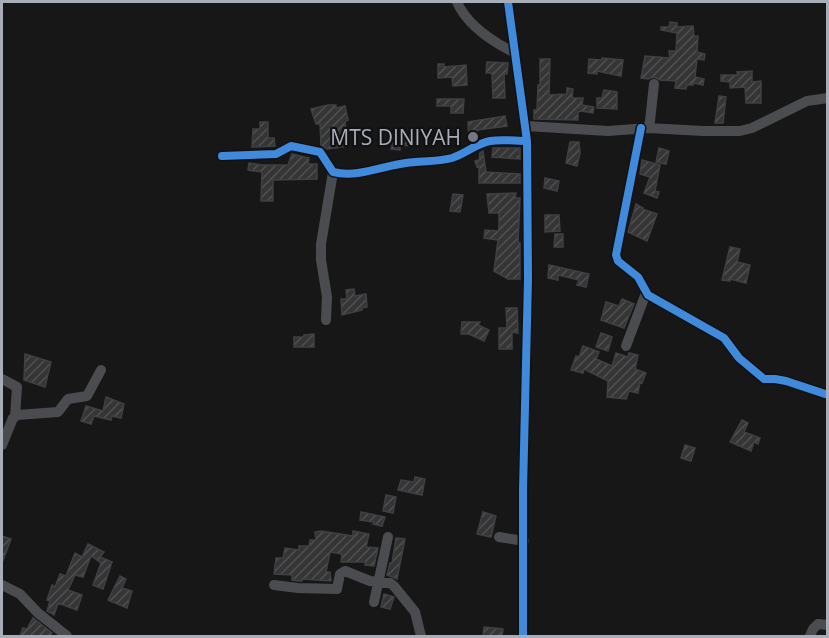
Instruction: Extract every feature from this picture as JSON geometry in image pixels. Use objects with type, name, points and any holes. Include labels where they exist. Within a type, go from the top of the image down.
[{"type":"street","points":[[457,2],[462,14],[469,21],[500,45],[515,53]]},
{"type":"street","points":[[508,2],[527,141],[528,279],[523,636]]},
{"type":"street","points":[[654,84],[616,255],[618,261],[638,277],[646,293],[724,338],[739,358],[764,379],[786,381],[828,395]]},
{"type":"street","points":[[526,126],[608,131],[645,128],[728,132],[752,128],[807,101],[828,98]]},
{"type":"street","points":[[333,172],[358,174],[405,163],[442,160],[492,140],[527,141]]},
{"type":"street","points":[[222,156],[276,154],[287,147],[295,147],[320,152],[333,172],[321,244],[327,297],[326,320]]},
{"type":"street","points":[[626,346],[646,293]]},
{"type":"street","points":[[15,417],[58,412],[69,399],[87,396],[101,370]]},
{"type":"street","points":[[2,379],[17,387],[15,417],[2,445]]},
{"type":"street","points":[[374,602],[388,537]]},
{"type":"street","points":[[499,537],[524,541]]},
{"type":"street","points":[[274,585],[337,589],[340,574],[345,571],[370,580],[390,583],[411,604],[421,636]]},
{"type":"street","points":[[2,585],[20,594],[67,636]]},
{"type":"street","points":[[810,636],[818,624],[828,625]]},
{"type":"building","points":[[670,22],[677,23],[677,27],[693,26],[694,36],[698,36],[697,52],[705,54],[704,60],[697,59],[695,77],[704,79],[703,85],[694,83],[687,85],[686,89],[675,88],[676,81],[660,80],[654,77],[641,78],[645,56],[670,58],[669,51],[676,51],[677,33],[661,30],[661,27],[669,27]]},
{"type":"building","points":[[602,58],[623,60],[621,76],[597,71],[597,74],[588,73],[589,59],[602,60]]},
{"type":"building","points":[[540,59],[550,59],[549,95],[567,94],[567,88],[573,89],[572,98],[583,98],[582,105],[594,107],[593,113],[578,112],[578,120],[534,119],[534,110],[537,110],[538,85],[540,85]]},
{"type":"building","points":[[487,62],[508,63],[507,74],[504,74],[505,98],[493,98],[492,73],[486,73]]},
{"type":"building","points":[[438,64],[444,64],[444,67],[466,65],[467,85],[453,86],[452,77],[438,78]]},
{"type":"building","points":[[752,71],[752,82],[761,81],[761,103],[746,103],[745,87],[730,88],[730,82],[721,81],[721,75],[738,75],[737,72]]},
{"type":"building","points":[[604,90],[617,92],[617,109],[597,108],[597,98],[602,98]]},
{"type":"building","points":[[719,96],[726,97],[723,123],[715,123]]},
{"type":"building","points":[[437,99],[464,99],[463,113],[451,113],[451,106],[437,106]]},
{"type":"building","points":[[336,105],[336,108],[345,106],[348,120],[345,122],[348,146],[327,149],[321,145],[320,124],[316,124],[311,109]]},
{"type":"building","name":"MTS DINIYAH","points":[[505,116],[507,126],[477,130],[478,137],[469,141],[468,122]]},
{"type":"building","points":[[260,122],[268,122],[268,138],[274,138],[275,146],[252,147],[253,129],[260,129]]},
{"type":"building","points":[[418,137],[418,145],[400,146],[400,150],[391,149],[394,138]]},
{"type":"building","points":[[570,142],[579,142],[580,153],[577,166],[566,163]]},
{"type":"building","points":[[493,148],[520,148],[520,159],[492,157]]},
{"type":"building","points":[[659,148],[669,151],[666,164],[656,162]]},
{"type":"building","points":[[483,151],[486,172],[520,174],[520,183],[479,183],[479,166],[477,167],[475,161],[479,160],[480,153]]},
{"type":"building","points":[[292,154],[309,158],[308,164],[317,164],[317,179],[273,180],[273,201],[261,201],[262,172],[248,170],[249,163],[288,165]]},
{"type":"building","points":[[642,160],[660,165],[655,191],[659,192],[657,198],[644,193],[650,177],[640,174]]},
{"type":"building","points":[[545,178],[559,181],[557,191],[544,188]]},
{"type":"building","points":[[516,193],[515,198],[520,198],[518,242],[520,243],[520,279],[508,279],[494,271],[498,240],[484,238],[485,230],[498,231],[499,228],[499,213],[489,213],[487,194]]},
{"type":"building","points":[[453,194],[463,195],[460,212],[450,211]]},
{"type":"building","points":[[636,204],[642,209],[657,214],[647,241],[628,232]]},
{"type":"building","points":[[545,215],[559,215],[560,231],[545,232]]},
{"type":"building","points":[[555,234],[563,234],[563,247],[554,247]]},
{"type":"building","points":[[730,247],[740,249],[737,262],[750,265],[746,283],[730,279],[730,281],[722,280]]},
{"type":"building","points":[[549,265],[589,274],[586,287],[577,285],[579,280],[558,275],[558,280],[548,278]]},
{"type":"building","points":[[354,289],[355,296],[366,294],[367,307],[342,315],[341,299],[347,299],[346,290]]},
{"type":"building","points":[[622,299],[634,304],[624,328],[601,320],[606,302],[619,306]]},
{"type":"building","points":[[506,308],[517,308],[518,333],[512,332],[512,349],[499,349],[499,328],[507,328]]},
{"type":"building","points":[[462,322],[480,322],[478,325],[489,330],[484,341],[469,334],[461,334]]},
{"type":"building","points":[[601,333],[612,337],[608,351],[596,347]]},
{"type":"building","points":[[314,334],[314,347],[294,347],[294,337]]},
{"type":"building","points":[[583,346],[599,352],[596,359],[612,366],[616,353],[628,357],[629,353],[638,355],[635,369],[646,373],[642,383],[640,382],[638,393],[629,391],[626,399],[607,397],[608,381],[584,369],[583,373],[571,370]]},
{"type":"building","points":[[25,354],[51,362],[45,387],[24,380]]},
{"type":"building","points":[[106,397],[124,404],[121,418],[112,416],[111,420],[94,416],[91,424],[81,421],[86,406],[103,411]]},
{"type":"building","points":[[742,420],[748,423],[744,432],[760,438],[758,444],[754,442],[751,451],[730,442]]},
{"type":"building","points":[[685,445],[695,448],[691,461],[681,458]]},
{"type":"building","points":[[415,477],[425,479],[422,495],[398,490],[401,480],[414,482]]},
{"type":"building","points":[[386,495],[396,497],[393,513],[383,511]]},
{"type":"building","points":[[361,512],[385,517],[382,526],[360,520]]},
{"type":"building","points":[[483,512],[496,516],[491,537],[477,534]]},
{"type":"building","points":[[353,531],[369,534],[366,547],[378,548],[374,566],[365,565],[366,562],[341,562],[342,554],[330,552],[326,572],[330,572],[331,581],[302,579],[299,581],[292,580],[292,575],[274,574],[276,558],[283,558],[285,548],[299,550],[299,546],[309,546],[310,540],[316,540],[315,532],[353,536]]},
{"type":"building","points":[[2,536],[11,539],[2,563]]},
{"type":"building","points":[[396,538],[405,539],[397,579],[387,575],[390,563],[392,563]]},
{"type":"building","points":[[88,544],[104,552],[100,557],[112,562],[103,589],[93,585],[101,563],[91,556],[83,577],[75,575],[68,590],[82,595],[77,610],[58,603],[54,615],[47,611],[50,601],[47,600],[52,585],[55,587],[60,574],[66,576],[75,553],[82,557]]},
{"type":"building","points":[[120,576],[126,579],[122,588],[132,591],[127,608],[108,600]]},
{"type":"building","points":[[384,594],[394,597],[390,609],[381,607]]},
{"type":"building","points":[[33,618],[52,633],[50,636],[20,636],[23,628],[27,629]]},
{"type":"building","points":[[484,627],[503,629],[502,636],[483,636]]},
{"type":"cycle path","points":[[508,2],[527,141],[528,279],[523,490],[523,636]]},
{"type":"cycle path","points":[[641,128],[616,255],[618,261],[638,277],[648,295],[724,338],[739,358],[764,379],[786,381],[828,395]]},
{"type":"cycle path","points":[[222,156],[276,154],[291,146],[320,152],[333,172],[352,174],[397,164],[452,158],[490,141],[527,141]]},
{"type":"place","name":"MTS DINIYAH","points":[[473,137]]}]
